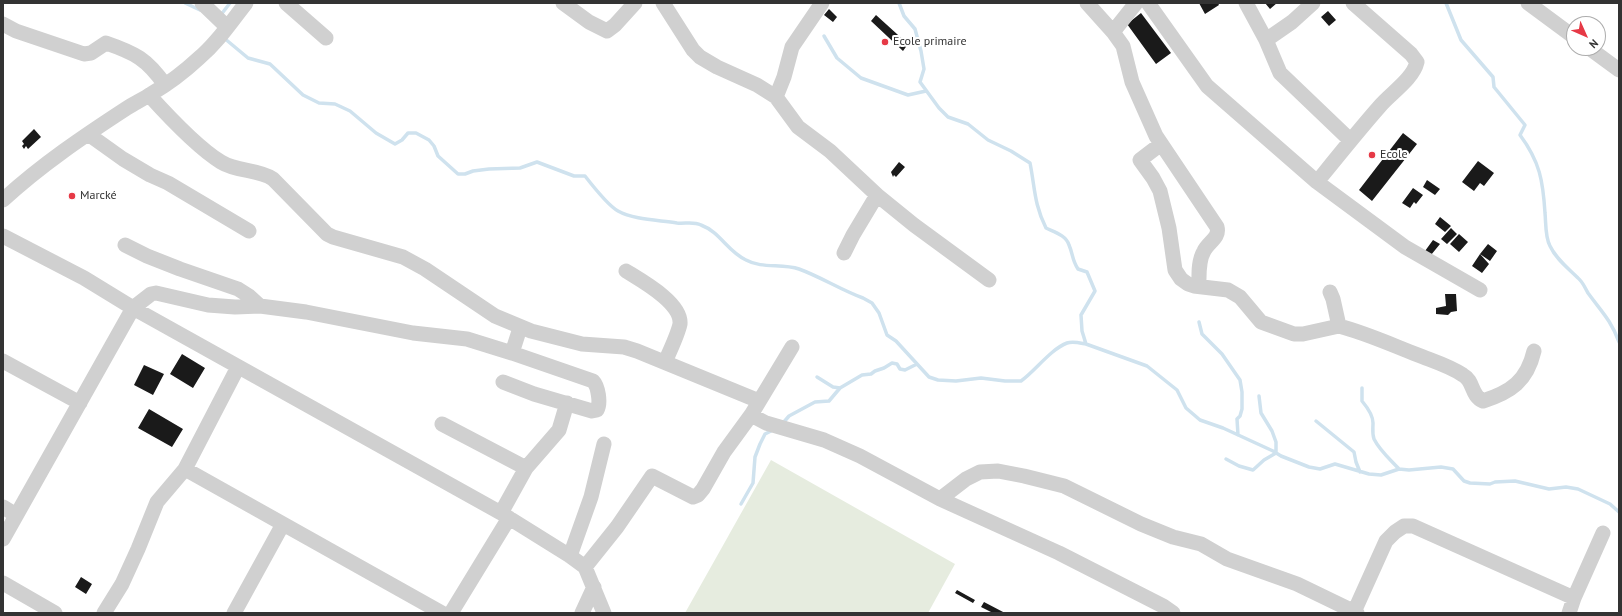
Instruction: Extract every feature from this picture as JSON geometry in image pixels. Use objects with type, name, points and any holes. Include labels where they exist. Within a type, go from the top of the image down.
[{"type":"street","points":[[202,3],[227,27]]},
{"type":"street","points":[[6,192],[129,106],[165,85],[200,58],[222,35],[246,3]]},
{"type":"street","points":[[286,3],[326,38]]},
{"type":"street","points":[[562,3],[589,22],[606,31],[615,25],[634,3]]},
{"type":"street","points":[[663,3],[693,50],[700,57],[717,67],[757,85],[776,97],[798,127],[830,152],[877,195],[914,225],[989,280]]},
{"type":"street","points":[[776,97],[784,77],[792,47],[822,3]]},
{"type":"street","points":[[1087,3],[1113,32],[1123,46],[1132,82],[1161,144],[1217,227],[1218,232],[1216,238],[1204,250],[1200,260],[1199,286]]},
{"type":"street","points":[[1148,3],[1207,86],[1317,182],[1405,247],[1480,290]]},
{"type":"street","points":[[1246,3],[1266,40],[1280,73],[1350,140]]},
{"type":"street","points":[[1266,40],[1292,22],[1312,3]]},
{"type":"street","points":[[1317,182],[1381,104],[1415,70],[1416,62],[1411,54],[1353,3]]},
{"type":"street","points":[[1528,3],[1566,31]]},
{"type":"street","points":[[1113,32],[1132,5]]},
{"type":"street","points":[[3,24],[16,31],[84,54],[91,53],[106,42],[147,62],[165,85]]},
{"type":"street","points":[[1600,56],[1619,70]]},
{"type":"street","points":[[149,95],[166,113],[221,163],[266,174],[273,179],[327,234],[403,257],[425,269],[495,316],[520,328],[582,344],[624,347],[665,362],[759,402]]},
{"type":"street","points":[[88,134],[150,176],[168,183],[249,231]]},
{"type":"street","points":[[1161,144],[1140,159],[1140,161],[1153,178],[1162,197],[1170,228],[1175,270],[1188,284],[1228,290],[1240,298],[1261,322],[1294,334],[1303,334],[1339,326],[1405,350],[1464,375],[1471,384],[1475,395],[1483,401],[1512,388],[1530,366],[1534,350]]},
{"type":"street","points":[[844,253],[859,223],[877,195]]},
{"type":"street","points":[[3,236],[98,286],[133,308],[505,515],[585,567],[604,613]]},
{"type":"street","points":[[125,245],[147,256],[180,269],[238,289],[260,306]]},
{"type":"street","points":[[626,270],[658,293],[673,306],[678,313],[680,324],[665,362]]},
{"type":"street","points":[[1330,292],[1339,326]]},
{"type":"street","points":[[3,539],[133,308],[151,294],[156,293],[208,305],[235,308],[260,306],[306,312],[413,333],[467,339],[512,352],[592,381],[595,384],[599,406],[597,410],[592,411],[534,394],[503,382]]},
{"type":"street","points":[[512,352],[520,328]]},
{"type":"street","points":[[585,567],[602,547],[652,476],[693,497],[698,495],[724,452],[752,415],[792,347]]},
{"type":"street","points":[[3,361],[80,403]]},
{"type":"street","points":[[104,613],[122,584],[157,502],[185,469],[238,367]]},
{"type":"street","points":[[451,613],[505,515],[526,468],[559,430],[567,403]]},
{"type":"street","points":[[752,415],[772,425],[824,440],[860,456],[940,499],[1059,554],[1164,606],[1173,613]]},
{"type":"street","points":[[442,424],[526,468]]},
{"type":"street","points":[[570,556],[590,497],[604,444]]},
{"type":"street","points":[[185,469],[442,613]]},
{"type":"street","points":[[940,499],[966,479],[980,472],[1006,473],[1057,484],[1173,537],[1201,544],[1226,559],[1297,584],[1347,611],[1386,541],[1404,526],[1413,526],[1574,598]]},
{"type":"street","points":[[3,507],[16,515]]},
{"type":"street","points":[[240,611],[283,524]]},
{"type":"street","points":[[1569,613],[1574,598],[1603,533]]},
{"type":"street","points":[[3,583],[55,613]]},
{"type":"street","points":[[582,613],[594,587]]},
{"type":"shaded area","points":[[771,460],[955,564],[928,613],[685,613]]},
{"type":"building","points":[[1199,3],[1218,3],[1219,5],[1205,14]]},
{"type":"building","points":[[1265,3],[1277,3],[1270,9]]},
{"type":"building","points":[[829,9],[837,17],[833,22],[824,15]]},
{"type":"building","points":[[1328,11],[1336,20],[1329,26],[1321,17]]},
{"type":"building","points":[[1141,13],[1171,53],[1156,64],[1127,24]]},
{"type":"building","points":[[876,15],[908,44],[903,51],[871,21]]},
{"type":"building","points":[[34,129],[41,137],[28,149],[26,146],[24,149],[22,146],[24,144],[22,141]]},
{"type":"building","points":[[1403,133],[1417,144],[1372,201],[1359,190]]},
{"type":"building","points":[[1478,161],[1494,173],[1484,186],[1480,183],[1474,191],[1462,182]]},
{"type":"building","points":[[899,162],[905,167],[896,177],[894,175],[893,177],[891,172]]},
{"type":"building","points":[[1427,180],[1440,189],[1435,195],[1423,187]]},
{"type":"building","points":[[1413,188],[1423,195],[1416,204],[1414,202],[1410,208],[1402,203]]},
{"type":"building","points":[[1440,217],[1451,226],[1445,232],[1435,224]]},
{"type":"building","points":[[1451,228],[1457,234],[1447,244],[1441,239]]},
{"type":"building","points":[[1459,234],[1468,242],[1459,252],[1450,244]]},
{"type":"building","points":[[1433,240],[1440,244],[1431,255],[1425,251]]},
{"type":"building","points":[[1488,244],[1497,251],[1490,261],[1480,254]]},
{"type":"building","points":[[1480,254],[1489,264],[1482,273],[1472,266]]},
{"type":"building","points":[[1445,294],[1456,294],[1457,311],[1451,312],[1448,315],[1436,314],[1436,308],[1446,306]]},
{"type":"building","points":[[182,354],[205,368],[193,388],[170,374]]},
{"type":"building","points":[[144,365],[164,374],[153,395],[134,385]]},
{"type":"building","points":[[149,409],[183,429],[172,447],[138,428]]},
{"type":"building","points":[[81,577],[92,584],[86,594],[75,587]]},
{"type":"building","points":[[957,590],[975,600],[973,603],[955,593]]},
{"type":"building","points":[[984,602],[1005,613],[993,613],[981,607]]},
{"type":"waterway","points":[[185,3],[200,10]]},
{"type":"waterway","points":[[220,16],[230,3]]},
{"type":"waterway","points":[[899,3],[904,16],[915,29],[921,51],[924,69],[920,82],[939,108],[948,117],[968,124],[988,140],[1011,151],[1030,163],[1037,203],[1046,228],[1059,234],[1065,239],[1069,245],[1076,266],[1078,269],[1087,272],[1095,291],[1081,315],[1082,331],[1086,344]]},
{"type":"waterway","points":[[1446,3],[1461,40],[1493,77],[1494,87],[1525,125],[1520,135],[1532,154],[1539,172],[1543,191],[1546,234],[1550,246],[1559,259],[1581,281],[1609,322],[1619,342]]},
{"type":"waterway","points":[[824,36],[837,58],[861,78],[908,95],[926,91]]},
{"type":"waterway","points":[[224,38],[248,58],[270,64],[303,95],[319,103],[335,104],[350,111],[376,133],[395,144],[402,140],[408,133],[416,133],[429,140],[434,146],[438,156],[458,174],[489,169],[520,168],[537,162],[574,176],[585,176],[610,205],[624,214],[647,219],[698,224],[714,232],[734,252],[752,263],[786,266],[799,269],[863,298],[872,303],[879,313],[887,335],[896,341],[929,377],[938,380],[956,381],[981,378],[1021,381],[1055,350],[1067,343],[1076,342],[1086,344],[1147,366],[1177,390],[1186,408],[1200,420],[1223,428],[1281,456],[1309,467],[1320,469],[1335,464],[1369,474],[1381,475],[1399,469],[1409,470],[1441,467],[1453,469],[1464,481],[1470,483],[1490,484],[1495,482],[1515,481],[1549,489],[1566,487],[1578,489],[1610,504],[1619,512]]},
{"type":"waterway","points":[[1199,322],[1202,334],[1222,354],[1240,380],[1242,409],[1240,416],[1237,419],[1238,435]]},
{"type":"waterway","points":[[817,377],[833,387],[840,388],[862,375],[871,374],[892,363],[897,364],[900,369],[905,370],[917,364]]},
{"type":"waterway","points":[[783,423],[789,416],[815,402],[829,401],[840,388]]},
{"type":"waterway","points":[[1362,388],[1362,401],[1373,420],[1374,439],[1382,451],[1399,469]]},
{"type":"waterway","points":[[1226,459],[1239,466],[1253,470],[1264,460],[1276,453],[1276,442],[1272,431],[1261,413],[1259,396]]},
{"type":"waterway","points":[[1316,421],[1354,452],[1360,472]]},
{"type":"waterway","points":[[741,504],[753,483],[755,457],[760,444],[765,434],[773,430]]},
{"type":"place","name":"Ecole primaire","points":[[885,42]]},
{"type":"place","name":"Ecole","points":[[1372,155]]},
{"type":"place","name":"Marcké","points":[[72,196]]}]
